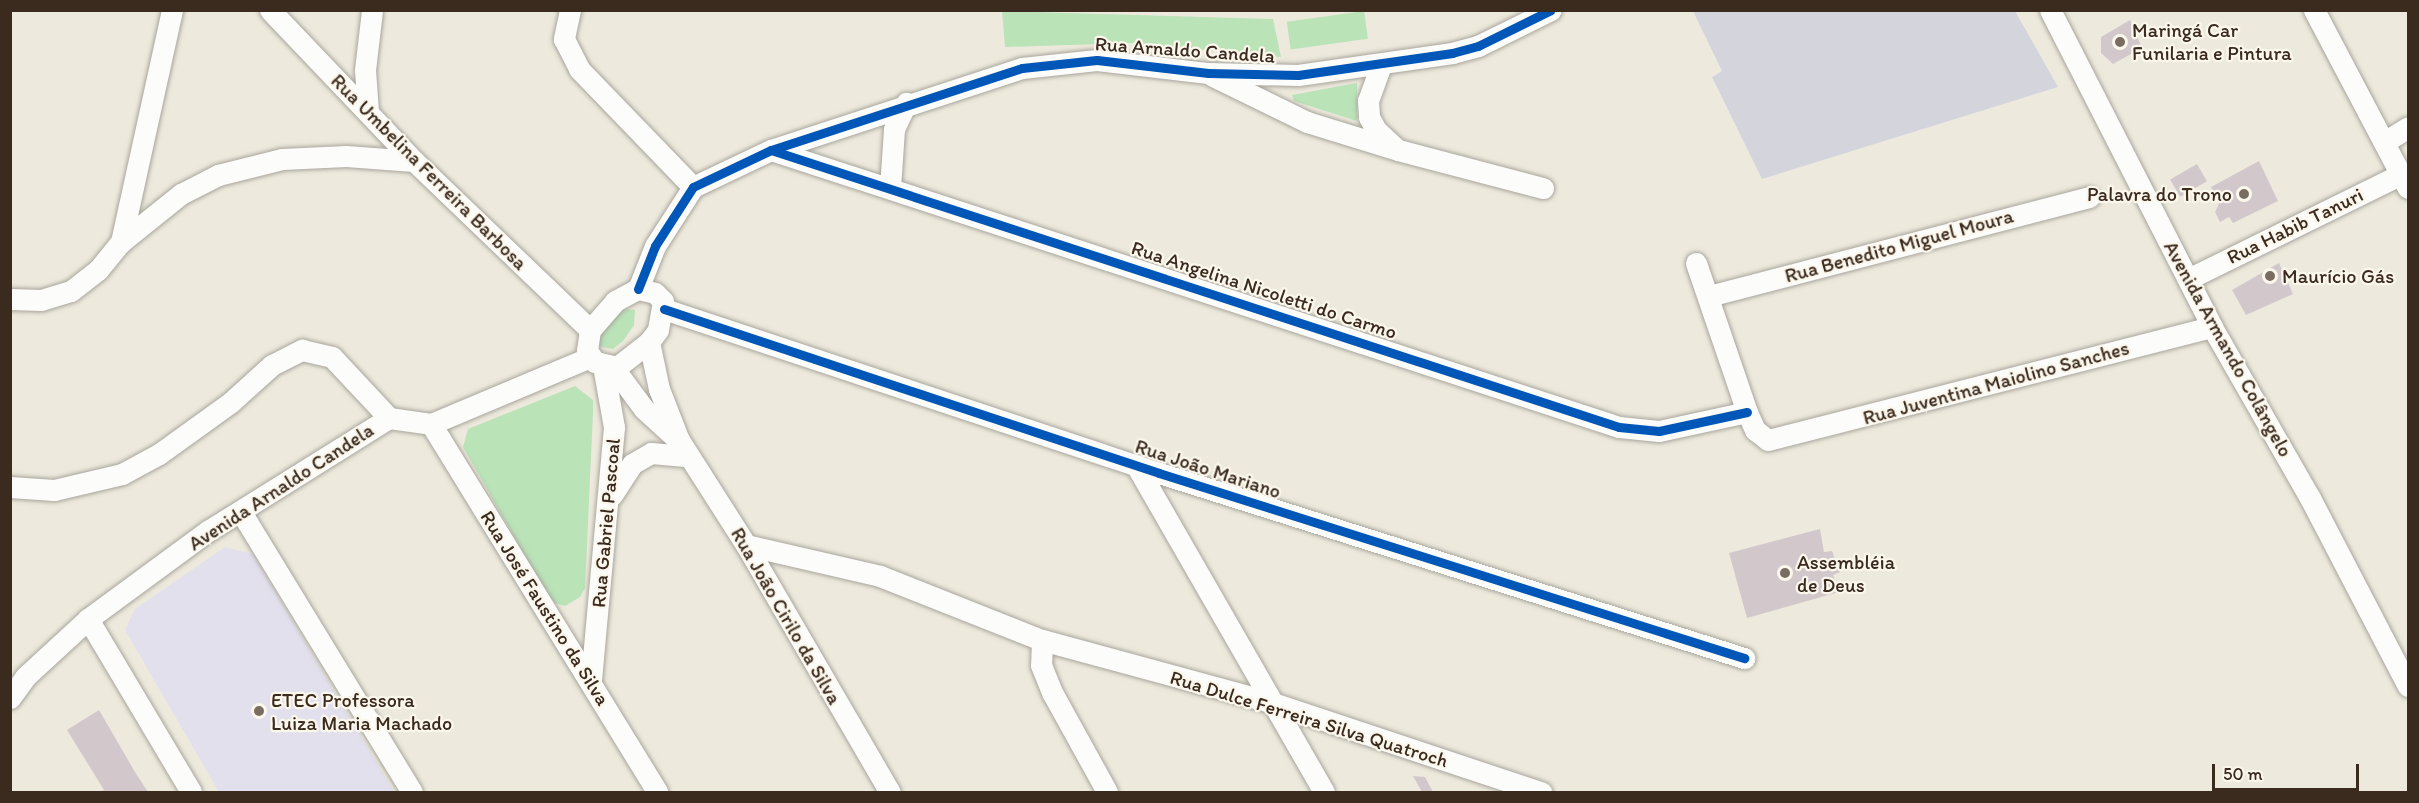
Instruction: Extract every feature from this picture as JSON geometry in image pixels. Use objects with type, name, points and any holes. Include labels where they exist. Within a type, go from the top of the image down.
[{"type":"street","points":[[121,242],[172,10]]},
{"type":"street","name":"Rua Umbelina Ferreira Barbosa","points":[[270,10],[414,161],[590,330]]},
{"type":"street","points":[[368,112],[365,70],[372,10]]},
{"type":"street","points":[[570,10],[564,39],[579,69],[693,187],[660,237],[638,289],[615,301],[590,330],[586,343],[602,363]]},
{"type":"street","name":"Rua Arnaldo Candela","points":[[693,187],[771,150],[906,103],[1022,68],[1097,60],[1208,73],[1298,75],[1382,66],[1479,46],[1551,10]]},
{"type":"street","name":"Avenida Armando Colângelo","points":[[2050,10],[2212,327],[2310,498],[2409,686]]},
{"type":"street","points":[[2314,10],[2386,141],[2405,181]]},
{"type":"street","points":[[1382,66],[1368,101],[1369,117],[1376,130],[1398,150]]},
{"type":"street","points":[[1208,73],[1307,122],[1398,150],[1543,188]]},
{"type":"street","points":[[890,188],[894,129],[906,103]]},
{"type":"street","points":[[2386,141],[2409,127]]},
{"type":"street","name":"Rua Angelina Nicoletti do Carmo","points":[[771,150],[1619,427],[1659,431],[1747,412]]},
{"type":"street","points":[[10,299],[41,300],[71,291],[98,270],[121,242],[181,194],[227,172],[282,159],[346,156],[414,161]]},
{"type":"street","name":"Rua Habib Tanuri","points":[[2188,279],[2405,181]]},
{"type":"street","name":"Rua Benedito Miguel Moura","points":[[1709,296],[2089,197]]},
{"type":"street","points":[[1696,263],[1747,412]]},
{"type":"street","points":[[431,424],[602,363],[626,362],[649,342],[664,309],[655,293],[638,289]]},
{"type":"street","name":"Rua João Mariano","points":[[664,309],[1136,465],[1744,658]]},
{"type":"street","name":"Rua Juventina Maiolino Sanches","points":[[1747,412],[1761,437],[1780,440],[2212,327]]},
{"type":"street","name":"Rua João Cirilo da Silva","points":[[649,342],[659,389],[683,448],[746,545],[890,792]]},
{"type":"street","points":[[10,487],[54,489],[122,474],[159,454],[231,402],[272,365],[302,350],[332,357],[389,418]]},
{"type":"street","name":"Rua João Cirilo da Silva","points":[[602,363],[644,410],[683,448]]},
{"type":"street","name":"Rua Gabriel Pascoal","points":[[591,680],[610,498],[614,427],[602,363]]},
{"type":"street","name":"Avenida Arnaldo Candela","points":[[11,696],[41,660],[88,619],[241,512],[389,418],[431,424]]},
{"type":"street","name":"Rua José Faustino da Silva","points":[[431,424],[591,680],[657,792]]},
{"type":"street","points":[[610,498],[632,464],[651,453],[683,448]]},
{"type":"street","points":[[1136,465],[1270,702],[1324,792]]},
{"type":"street","points":[[241,512],[412,792]]},
{"type":"street","name":"Rua Dulce Ferreira Silva Quatroch","points":[[746,545],[880,576],[1042,640],[1270,702],[1541,792]]},
{"type":"street","points":[[88,619],[191,792]]},
{"type":"street","points":[[1042,640],[1041,665],[1053,694],[1107,792]]},
{"type":"shaded area","points":[[1693,11],[2015,11],[2058,87],[1762,179],[1712,77],[1722,71]]},
{"type":"shaded area","name":"ETEC Professora Luiza Maria Machado","points":[[225,547],[253,554],[394,792],[219,792],[125,630],[135,609]]},
{"type":"green space","points":[[1002,11],[1273,19],[1281,57],[1132,43],[1005,47]]},
{"type":"green space","points":[[1364,11],[1368,39],[1291,50],[1287,22]]},
{"type":"green space","points":[[1357,83],[1357,121],[1294,101],[1292,95]]},
{"type":"green space","points":[[626,309],[635,310],[634,325],[623,341],[613,349],[596,346],[605,322]]},
{"type":"green space","points":[[575,386],[593,400],[593,413],[585,588],[580,597],[565,606],[555,603],[544,589],[463,447],[468,429]]},
{"type":"building","name":"Maringá Car Funilaria e Pintura","points":[[2130,20],[2142,48],[2113,64],[2101,53],[2101,37]]},
{"type":"building","name":"Palavra do Trono","points":[[2259,161],[2278,201],[2233,223],[2229,217],[2220,222],[2215,212],[2219,204],[2211,187]]},
{"type":"building","points":[[2197,164],[2207,181],[2180,197],[2170,180]]},
{"type":"building","name":"Maurício Gás","points":[[2279,263],[2293,294],[2246,315],[2232,290]]},
{"type":"building","name":"Assembléia de Deus","points":[[1820,529],[1824,552],[1832,551],[1840,572],[1833,575],[1839,592],[1747,618],[1729,553]]},
{"type":"building","points":[[99,710],[148,792],[100,792],[104,790],[67,730]]},
{"type":"building","points":[[1413,776],[1425,777],[1433,792],[1422,792]]},
{"type":"cycle path","points":[[638,289],[655,246],[693,187],[771,150],[1022,68],[1097,60],[1208,73],[1298,75],[1452,53],[1478,46],[1551,10]]},
{"type":"cycle path","points":[[771,150],[1619,427],[1659,431],[1747,412]]},
{"type":"cycle path","points":[[664,309],[1159,473],[1744,658]]},
{"type":"place","name":"Maringá Car Funilaria e Pintura","points":[[2120,42]]},
{"type":"place","name":"Palavra do Trono","points":[[2244,194]]},
{"type":"place","name":"Maurício Gás","points":[[2270,276]]},
{"type":"place","name":"Assembléia de Deus","points":[[1785,573]]},
{"type":"place","name":"ETEC Professora Luiza Maria Machado","points":[[259,711]]}]
